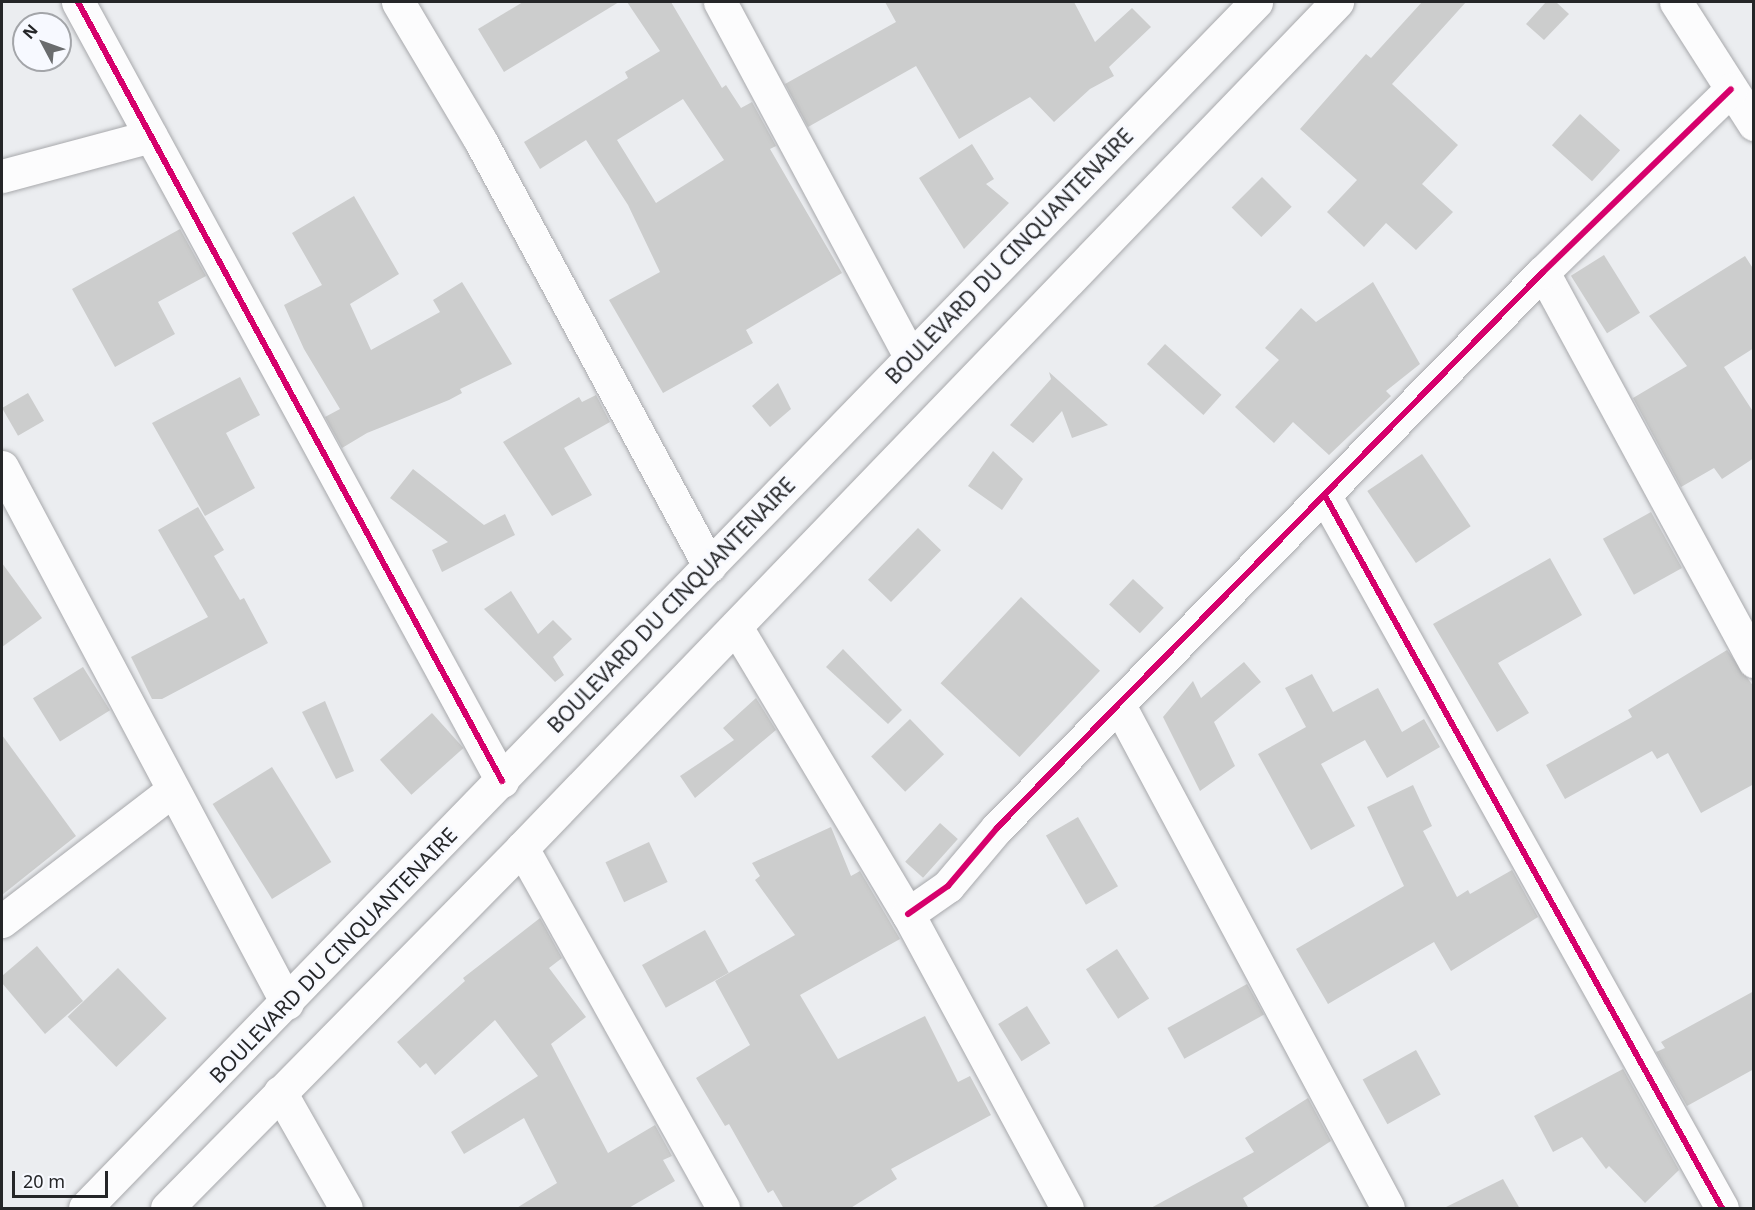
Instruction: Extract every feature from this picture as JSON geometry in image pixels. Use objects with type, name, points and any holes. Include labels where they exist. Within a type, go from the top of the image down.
[{"type":"street","points":[[78,2],[502,781]]},
{"type":"street","points":[[398,2],[480,140],[709,566]]},
{"type":"street","points":[[720,2],[910,357]]},
{"type":"street","name":"BOULEVARD DU CINQUANTENAIRE","points":[[85,1209],[1256,2]]},
{"type":"street","points":[[167,1209],[522,848],[1337,2]]},
{"type":"street","points":[[1676,2],[1754,124]]},
{"type":"street","points":[[908,914],[948,886],[997,828],[1543,272],[1731,89]]},
{"type":"street","points":[[2,176],[151,136]]},
{"type":"street","points":[[1543,272],[1754,661]]},
{"type":"street","points":[[2,467],[286,1003]]},
{"type":"street","points":[[1325,496],[1722,1209]]},
{"type":"street","points":[[736,627],[908,914],[1067,1209]]},
{"type":"street","points":[[1119,705],[1388,1209]]},
{"type":"street","points":[[2,921],[173,790]]},
{"type":"street","points":[[522,848],[723,1209]]},
{"type":"street","points":[[280,1092],[346,1209]]},
{"type":"building","points":[[523,2],[619,2],[504,72],[478,29]]},
{"type":"building","points":[[627,2],[671,2],[722,88],[726,85],[741,108],[752,102],[776,146],[770,149],[842,273],[746,330],[753,343],[663,393],[609,300],[660,272],[628,205],[586,140],[540,169],[524,142],[628,78],[625,72],[660,51]],"holes":[[[683,99],[724,160],[656,203],[617,140]]]},
{"type":"building","points":[[885,2],[1074,2],[1095,42],[1132,8],[1151,27],[1109,67],[1114,76],[1090,89],[1054,122],[1030,97],[959,139],[916,66],[808,127],[785,84],[896,22]]},
{"type":"building","points":[[1422,2],[1466,2],[1392,84],[1458,145],[1422,184],[1453,212],[1416,250],[1386,223],[1364,247],[1327,212],[1357,180],[1300,129],[1366,54],[1371,58]]},
{"type":"building","points":[[1546,2],[1556,2],[1569,14],[1544,40],[1526,24]]},
{"type":"building","points":[[1580,114],[1620,150],[1592,181],[1552,145]]},
{"type":"building","points":[[972,144],[994,179],[986,184],[1009,203],[964,249],[919,178]]},
{"type":"building","points":[[1262,177],[1292,207],[1261,237],[1232,207]]},
{"type":"building","points":[[354,196],[399,274],[350,304],[371,350],[440,312],[433,300],[462,282],[512,364],[460,389],[462,393],[449,400],[367,433],[342,448],[325,417],[340,409],[304,349],[284,305],[322,285],[292,233]]},
{"type":"building","points":[[180,229],[206,276],[158,302],[175,334],[115,367],[72,289]]},
{"type":"building","points":[[1604,255],[1640,313],[1607,333],[1571,276]]},
{"type":"building","points":[[1745,256],[1754,270],[1754,348],[1724,367],[1754,413],[1754,458],[1722,479],[1714,468],[1681,487],[1633,398],[1687,366],[1649,316]]},
{"type":"building","points":[[1373,282],[1420,364],[1386,391],[1391,396],[1329,455],[1293,422],[1274,443],[1235,407],[1279,360],[1265,348],[1301,308],[1316,322]]},
{"type":"building","points":[[1165,344],[1221,395],[1203,415],[1147,364]]},
{"type":"building","points":[[1049,372],[1108,425],[1072,438],[1062,411],[1033,443],[1010,425],[1051,379]]},
{"type":"building","points":[[240,377],[260,415],[226,433],[255,488],[205,516],[152,423]]},
{"type":"building","points":[[778,383],[791,409],[770,427],[752,406]]},
{"type":"building","points":[[28,393],[44,421],[18,436],[2,408]]},
{"type":"building","points":[[596,395],[610,422],[564,448],[592,495],[552,516],[503,442],[579,397],[582,402]]},
{"type":"building","points":[[993,451],[1023,479],[1002,510],[968,486]]},
{"type":"building","points":[[1422,454],[1471,526],[1416,563],[1367,491]]},
{"type":"building","points":[[413,469],[484,525],[505,514],[515,535],[442,572],[432,550],[448,542],[390,498]]},
{"type":"building","points":[[198,507],[224,550],[214,556],[240,600],[244,598],[268,643],[162,699],[152,699],[131,657],[208,617],[158,530]]},
{"type":"building","points":[[1651,512],[1682,568],[1634,595],[1603,539]]},
{"type":"building","points":[[918,528],[941,550],[891,602],[868,580]]},
{"type":"building","points":[[1550,558],[1582,615],[1498,663],[1529,713],[1497,732],[1433,624]]},
{"type":"building","points":[[2,563],[42,618],[2,647]]},
{"type":"building","points":[[1133,579],[1164,608],[1140,633],[1109,605]]},
{"type":"building","points":[[511,591],[538,634],[553,620],[572,639],[553,657],[564,675],[555,682],[484,609]]},
{"type":"building","points":[[1021,597],[1100,671],[1020,757],[941,683]]},
{"type":"building","points":[[843,649],[902,710],[888,724],[826,667]]},
{"type":"building","points":[[1727,650],[1754,687],[1754,784],[1701,813],[1668,753],[1657,759],[1652,751],[1565,799],[1546,765],[1632,717],[1628,710]]},
{"type":"building","points":[[1244,662],[1261,682],[1214,722],[1235,766],[1200,791],[1163,717],[1193,681],[1201,698]]},
{"type":"building","points":[[83,667],[110,710],[60,742],[33,698]]},
{"type":"building","points":[[1312,674],[1333,712],[1378,688],[1402,732],[1424,719],[1440,747],[1387,778],[1365,740],[1321,764],[1355,826],[1311,850],[1258,754],[1306,727],[1285,688]]},
{"type":"building","points":[[756,698],[776,730],[695,798],[680,776],[734,740],[723,728]]},
{"type":"building","points":[[325,701],[354,771],[336,779],[302,712]]},
{"type":"building","points":[[432,713],[463,748],[411,795],[380,760]]},
{"type":"building","points":[[910,719],[944,754],[905,792],[871,757]]},
{"type":"building","points":[[2,735],[76,836],[2,895]]},
{"type":"building","points":[[272,767],[331,862],[272,899],[213,804]]},
{"type":"building","points":[[1413,785],[1432,826],[1423,831],[1457,897],[1468,890],[1470,894],[1512,870],[1538,917],[1451,971],[1434,942],[1328,1004],[1296,949],[1404,886],[1367,807]]},
{"type":"building","points":[[1078,817],[1118,886],[1086,905],[1046,836]]},
{"type":"building","points":[[940,823],[958,839],[923,878],[905,862]]},
{"type":"building","points":[[831,827],[851,876],[860,871],[900,939],[800,995],[838,1059],[925,1016],[958,1082],[970,1076],[991,1115],[891,1169],[897,1179],[849,1209],[784,1209],[773,1190],[768,1193],[729,1124],[725,1126],[696,1078],[750,1045],[715,981],[795,935],[755,880],[760,876],[752,863]]},
{"type":"building","points":[[649,842],[668,882],[624,902],[605,862]]},
{"type":"building","points":[[540,918],[562,958],[549,968],[586,1017],[551,1044],[608,1153],[655,1125],[672,1156],[663,1160],[675,1181],[627,1209],[515,1209],[557,1183],[524,1118],[464,1154],[451,1132],[538,1076],[495,1020],[435,1075],[426,1063],[420,1068],[397,1042],[465,981],[463,978]]},
{"type":"building","points":[[705,930],[729,973],[666,1008],[642,965]]},
{"type":"building","points":[[37,946],[83,1001],[45,1034],[2,983],[2,976]]},
{"type":"building","points":[[1117,949],[1149,998],[1118,1019],[1086,969]]},
{"type":"building","points":[[118,968],[167,1018],[116,1067],[68,1017]]},
{"type":"building","points":[[1247,984],[1264,1015],[1184,1059],[1167,1028]]},
{"type":"building","points":[[1754,991],[1754,1069],[1687,1106],[1656,1052],[1665,1048],[1661,1042]]},
{"type":"building","points":[[1027,1006],[1050,1043],[1021,1061],[998,1024]]},
{"type":"building","points":[[1416,1050],[1441,1095],[1387,1124],[1363,1080]]},
{"type":"building","points":[[1623,1069],[1679,1170],[1645,1203],[1609,1166],[1606,1169],[1582,1137],[1553,1152],[1534,1116]]},
{"type":"building","points":[[1308,1098],[1331,1141],[1243,1198],[1249,1209],[1149,1209],[1254,1152],[1245,1138]]},
{"type":"building","points":[[1503,1179],[1520,1209],[1442,1209]]},
{"type":"cycle path","points":[[78,2],[502,781]]},
{"type":"cycle path","points":[[908,914],[948,886],[997,828],[1543,272],[1731,89]]},
{"type":"cycle path","points":[[1325,496],[1722,1208]]}]
